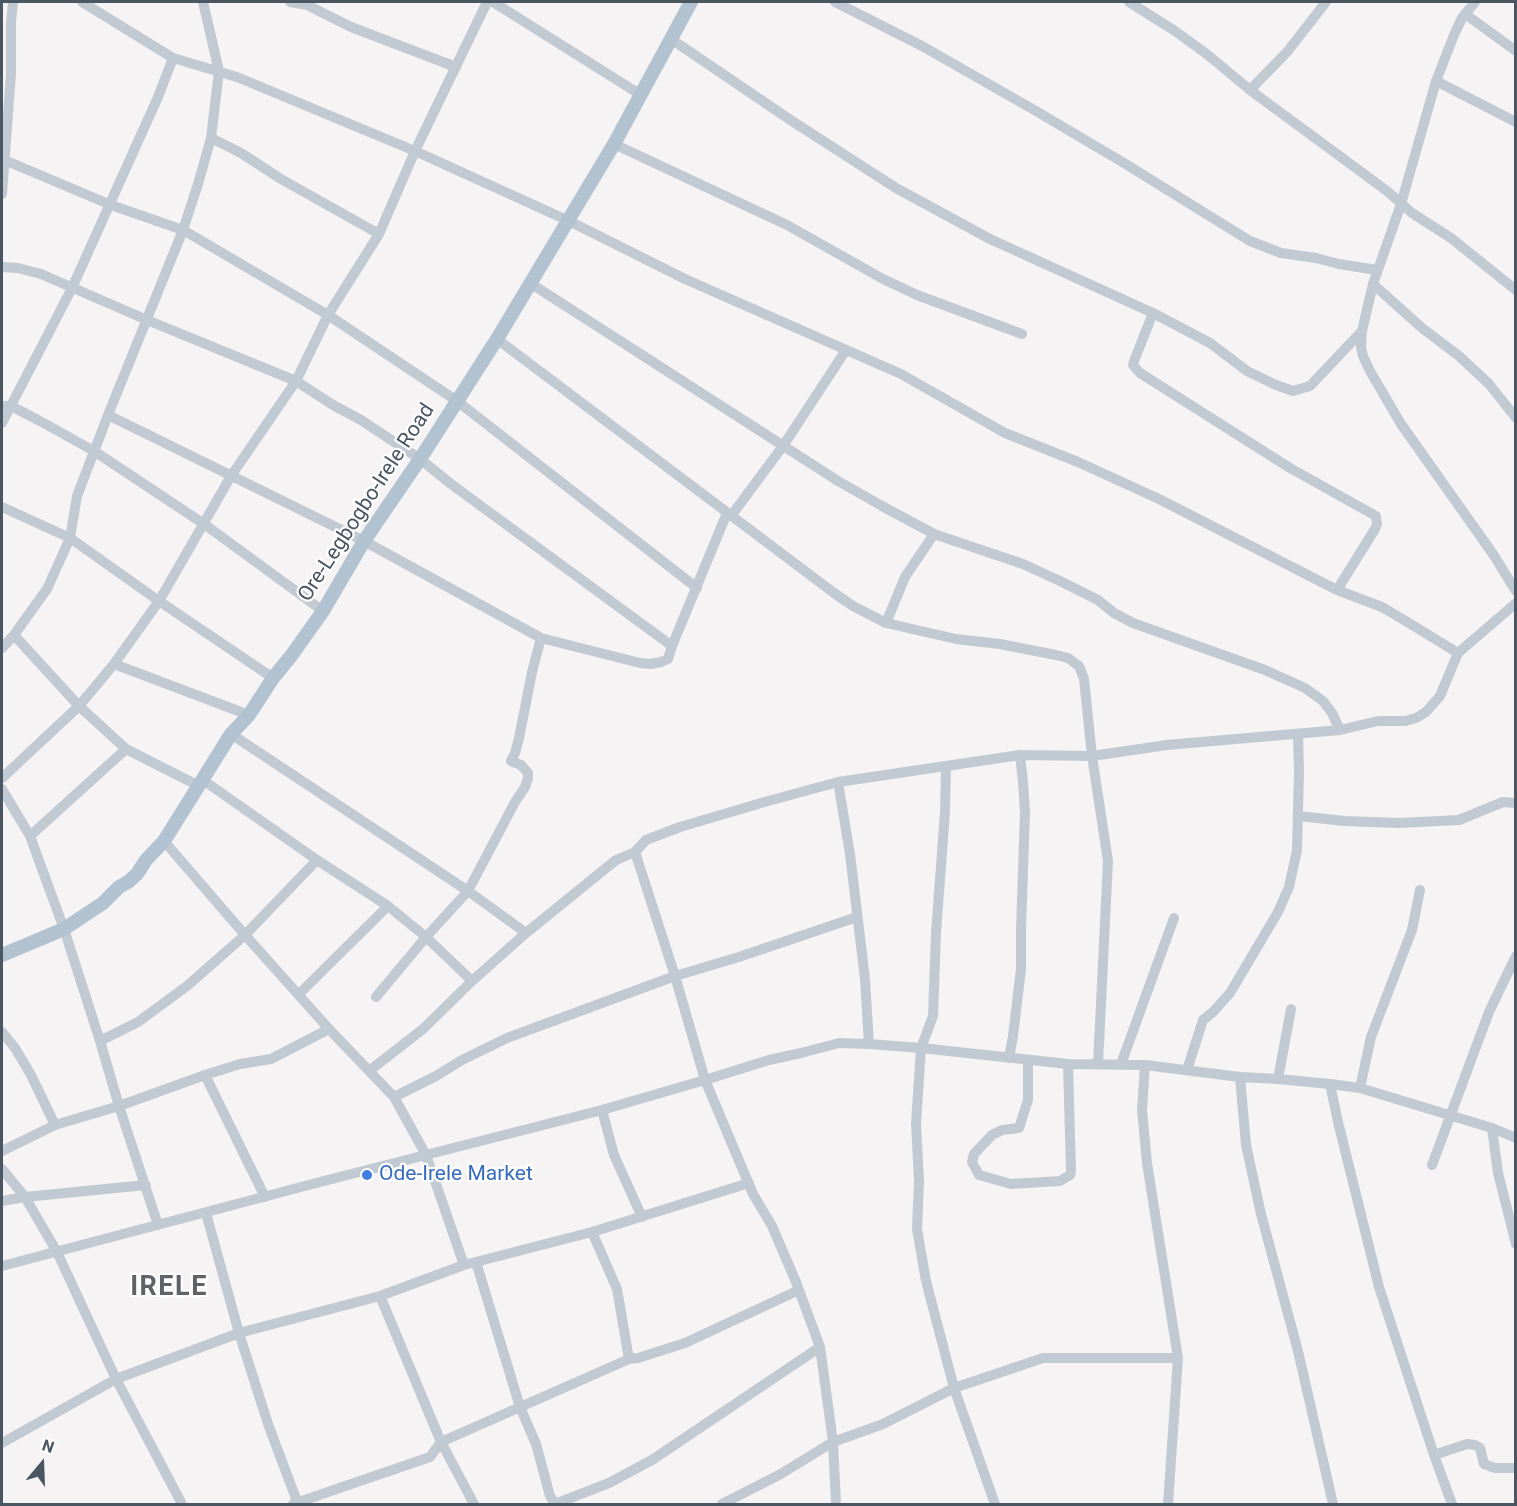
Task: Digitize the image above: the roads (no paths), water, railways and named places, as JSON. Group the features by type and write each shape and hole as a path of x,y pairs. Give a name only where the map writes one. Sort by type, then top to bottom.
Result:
{"main road":[{"name":"Ore-Legbogbo-Irele Road","path":"2,955 64,929 103,903 137,874 146,860 164,841 231,734 249,715 323,610 364,541 497,339 614,144 691,2"}],"street":[{"path":"2,194 6,74 13,2"},
{"path":"82,2 173,58 237,77 414,151 569,221 685,279 901,374 1005,433 1078,462 1159,499 1337,590 1382,607 1458,653"},
{"path":"2,648 47,589 70,538 77,496 183,230 212,138 219,71 203,2"},
{"path":"290,2 307,5 351,27 456,67"},
{"path":"2,778 79,706 114,664 159,601 231,476 296,381 328,315 379,234 414,151 487,2"},
{"path":"493,2 641,95"},
{"path":"835,2 922,46 1026,105 1250,241 1281,253 1377,270"},
{"path":"1130,2 1208,55 1250,90 1388,191 1401,204 1451,238 1515,290"},
{"path":"1250,90 1287,52 1326,2"},
{"path":"1475,2 1465,14 1454,35 1436,81 1401,204 1373,284 1362,331 1362,347 1363,356 1379,388 1401,424 1494,554 1515,591"},
{"path":"1465,14 1515,51"},
{"path":"671,39 792,122 896,188 990,239 1153,313 1210,343 1247,371 1276,385 1293,391 1310,386 1362,331"},
{"path":"2,423 6,406 72,288 111,205 173,58"},
{"path":"1436,81 1515,122"},
{"path":"212,138 379,234"},
{"path":"614,144 787,225 882,279 917,295 1022,334"},
{"path":"2,159 111,205 183,230 328,315 457,401 697,588"},
{"path":"2,267 41,273 147,320 296,381 420,459 672,646"},
{"path":"530,283 838,481 934,534 1023,564 1098,600 1114,613 1133,623 1286,678 1323,701 1340,730"},
{"path":"1373,284 1422,328 1467,363 1489,384 1515,418"},
{"path":"1153,313 1134,361 1135,369 1290,468 1376,516 1375,529 1337,590"},
{"path":"497,339 853,606 886,623 956,639 1000,644 1056,655 1074,662 1082,672 1084,679 1098,804 1108,861 1098,1064"},
{"path":"108,415 364,541 541,638 650,664 668,659 729,514 783,446 846,350"},
{"path":"6,406 40,421 94,451 204,524 323,610"},
{"path":"2,507 70,538 273,678"},
{"path":"886,623 905,577 934,534"},
{"path":"369,1071 423,1029 526,933 616,860 635,852 646,840 680,827 838,782 1020,755 1092,756 1167,745 1340,730 1378,721 1405,721 1416,718 1426,712 1440,696 1458,653 1515,603"},
{"path":"14,635 79,706 126,749 201,783 388,906 426,937 472,981"},
{"path":"376,997 468,891 525,787 528,773 521,765 511,761 519,738 541,638"},
{"path":"114,664 249,715"},
{"path":"231,734 468,891 526,933"},
{"path":"1187,1070 1203,1020 1230,993 1278,912 1289,887 1298,850 1298,734"},
{"path":"30,836 126,749"},
{"path":"1009,1058 1021,969 1025,812 1020,755"},
{"path":"946,767 933,1016 921,1048 916,1124 919,1181 917,1229 926,1281 954,1388 995,1504"},
{"path":"838,782 850,854 865,979 869,1044"},
{"path":"2,789 30,836 64,929 158,1225"},
{"path":"1299,816 1344,821 1399,823 1459,820 1503,802 1515,803"},
{"path":"164,841 329,1029 394,1097 426,1155 464,1265"},
{"path":"635,852 675,976 705,1080 749,1183 772,1226 820,1347 834,1442 836,1504"},
{"path":"100,1041 138,1022 179,992 245,935 317,860"},
{"path":"1360,1088 1371,1036 1412,930 1420,890"},
{"path":"299,994 388,906"},
{"path":"394,1097 507,1038 675,976 857,917"},
{"path":"1121,1064 1174,918"},
{"path":"1432,1166 1489,1012 1515,956"},
{"path":"1278,1079 1291,1009"},
{"path":"2,1151 55,1125 119,1106 240,1064 271,1059 329,1029"},
{"path":"2,1032 15,1048 55,1125"},
{"path":"2,1266 602,1110 769,1060 839,1043 921,1048 1068,1064 1145,1065 1240,1077 1360,1088 1492,1128 1515,1138"},
{"path":"1028,1060 1028,1100 1019,1128 1002,1130 992,1135 974,1154 972,1162 979,1175 1011,1184 1060,1181 1070,1175 1068,1064"},
{"path":"1145,1065 1142,1110 1147,1163 1178,1358 1168,1504"},
{"path":"205,1075 265,1197"},
{"path":"1240,1077 1246,1145 1260,1214 1298,1351 1333,1504"},
{"path":"1330,1084 1379,1287 1452,1504"},
{"path":"602,1110 614,1155 642,1217"},
{"path":"1492,1128 1498,1173 1515,1244"},
{"path":"2,1169 25,1197 57,1252 116,1379 182,1504"},
{"path":"2,1443 116,1379 239,1333 380,1296 464,1265 592,1232 749,1183"},
{"path":"2,1201 146,1185"},
{"path":"206,1213 239,1333 296,1504 430,1457 441,1442 629,1359 685,1343 799,1290"},
{"path":"592,1232 617,1289 629,1359"},
{"path":"476,1262 520,1407 536,1444 550,1496 555,1504 609,1483 652,1460 820,1347"},
{"path":"380,1296 441,1442 474,1504"},
{"path":"722,1504 779,1475 834,1442 883,1424 954,1388 1043,1358 1178,1358"},
{"path":"1434,1455 1467,1444 1475,1445 1480,1448 1484,1464 1495,1468 1515,1468"}],"place":[{"name":"Ode-Irele Market","path":"367,1175"}],"district":[{"name":"IRELE","path":"169,1288"}]}
